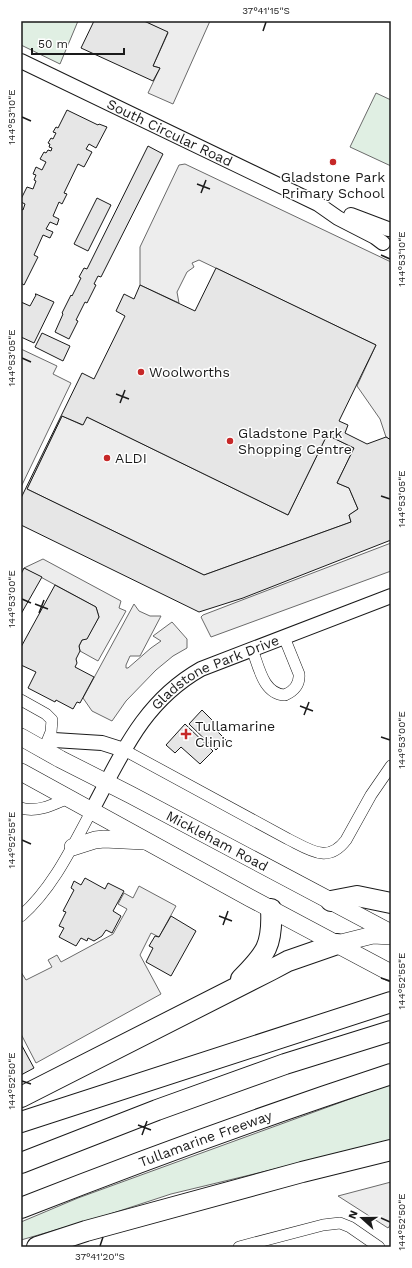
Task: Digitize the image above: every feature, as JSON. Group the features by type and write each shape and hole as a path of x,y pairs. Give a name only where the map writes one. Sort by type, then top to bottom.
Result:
{"highway":[{"path":"331,901 357,896 391,903"},
{"path":"236,988 241,980 259,961 267,948 271,930 271,909"},
{"path":"21,1097 288,961 337,944"},
{"path":"21,1122 384,1004"},
{"path":"21,1162 157,1110 285,1064 391,1031"},
{"name":"Tullamarine Freeway","path":"21,1208 94,1179 195,1142 391,1074"},
{"path":"37,1247 86,1231 302,1172 391,1150"}],"main road":[{"name":"Mickleham Road","path":"21,737 391,933"},
{"path":"21,772 391,973"},
{"path":"73,847 95,840 104,839 148,841"},
{"path":"337,944 373,935 391,936"}],"street":[{"name":"South Circular Road","path":"21,61 318,204 338,218 375,237 387,246"},
{"name":"South Circular Road","path":"318,204 341,210 390,229 384,234 387,246"},
{"name":"Gladstone Park Drive","path":"92,810 136,729 162,697 182,681 201,669 391,596"},
{"path":"252,649 267,686 274,693 285,695 295,689 300,679 284,637"},
{"path":"21,700 46,714 52,720 51,732 43,750"},
{"path":"43,750 54,740 102,743 124,750 312,852 329,853 342,846 370,796 391,766"},
{"path":"21,808 31,810 42,808 68,798"},
{"path":"21,916 41,896 73,847 92,810"},
{"path":"239,1247 323,1225 340,1223 350,1227 379,1247"}],"green space":[{"path":"21,21 78,21 60,64 21,45"},
{"path":"376,93 391,100 391,166 350,147"},
{"path":"391,1084 391,1141 171,1194 104,1216 21,1240 21,1222 78,1198"}],"shaded area":[{"path":"144,21 210,21 173,104 148,93 160,68 153,66 168,33"},
{"path":"185,164 391,262 391,440 386,437 380,419 357,386 376,345 199,260 192,263 194,267 187,272 177,292 179,303 140,285 140,247 179,165"},
{"path":"21,349 57,366 53,374 71,383 21,487"},
{"path":"62,416 82,425 87,417 288,515 327,435 354,448 337,483 349,488 358,509 349,515 351,522 204,575 27,489"},
{"path":"391,543 391,571 211,637 201,617 203,615"},
{"path":"43,559 121,601 119,608 126,611 98,661 80,651 79,646 82,640 87,638 99,617 96,607 24,568"},
{"path":"134,604 139,611 150,616 161,616 140,656 130,656 126,668 128,668 161,641 153,636 172,622 187,639 187,648 173,656 156,670 126,701 112,721 92,711 83,698"},
{"path":"139,886 176,906 159,937 151,933 140,955 161,994 36,1063 21,1034 21,972 26,980 52,967 48,960 57,955 61,962 113,934 127,909 118,904 124,893 133,898"},
{"path":"391,1182 391,1224 388,1228 338,1196"}],"building":[{"path":"94,21 144,21 168,32 153,66 160,68 153,81 81,48"},
{"path":"67,110 98,125 107,127 96,148 89,144 86,149 92,152 84,167 78,164 64,193 67,194 62,204 59,202 53,216 59,219 57,225 50,222 46,229 53,232 50,238 43,235 34,255 38,257 24,285 21,283 21,209 23,210 25,204 21,202 21,199 27,187 33,189 36,181 34,180 36,175 33,174 36,167 42,170 46,162 40,159 44,152 46,153 48,150 51,151 52,148 49,147 50,144 48,143 51,138 53,139 56,133 53,132 56,127 58,128"},
{"path":"148,146 163,154 101,277 98,276 94,284 96,285 76,320 78,321 69,339 55,332 63,314 62,313 81,278 79,277 84,268 87,269"},
{"path":"97,198 111,205 88,251 74,244"},
{"name":"Gladstone Park Shopping Centre","path":"216,268 376,345 339,421 348,425 345,433 367,444 386,437 391,440 391,540 243,598 199,612 21,525 21,498 82,373 94,379 125,316 116,311 124,294 134,299 140,285 195,311","holes":["62,416 83,425 87,417 288,515 327,435 354,448 337,483 349,488 358,509 349,515 351,522 204,575 27,489"]},
{"path":"35,294 54,302 34,343 21,337 21,302 30,306 36,295"},
{"path":"42,333 70,346 63,361 35,347"},
{"path":"24,568 42,577 21,614 21,574"},
{"path":"55,585 96,607 99,617 87,639 82,640 79,646 80,651 76,659 77,663 75,667 94,677 80,703 77,702 73,709 56,700 55,702 28,688 36,672 21,665 21,647"},
{"path":"202,710 213,721 209,725 226,740 216,750 189,724"},
{"name":"Tullamarine Clinic","path":"185,724 213,751 200,764 181,747 175,753 166,745"},
{"path":"85,878 105,889 108,883 124,891 113,911 121,916 112,933 106,930 102,936 94,941 88,938 87,941 81,938 76,946 59,937 64,928 59,926 66,912 63,911 74,890 71,888 74,881 81,885"},
{"path":"171,916 196,931 171,976 146,962 153,948 149,946 155,936 159,937"},
{"path":"21,1044 34,1068 21,1075"}],"place":[{"name":"Gladstone Park Primary School","path":"333,162"},
{"name":"Woolworths","path":"141,372"},
{"name":"Gladstone Park Shopping Centre","path":"230,441"},
{"name":"ALDI","path":"107,458"},
{"name":"Tullamarine Clinic","path":"186,734"}]}
